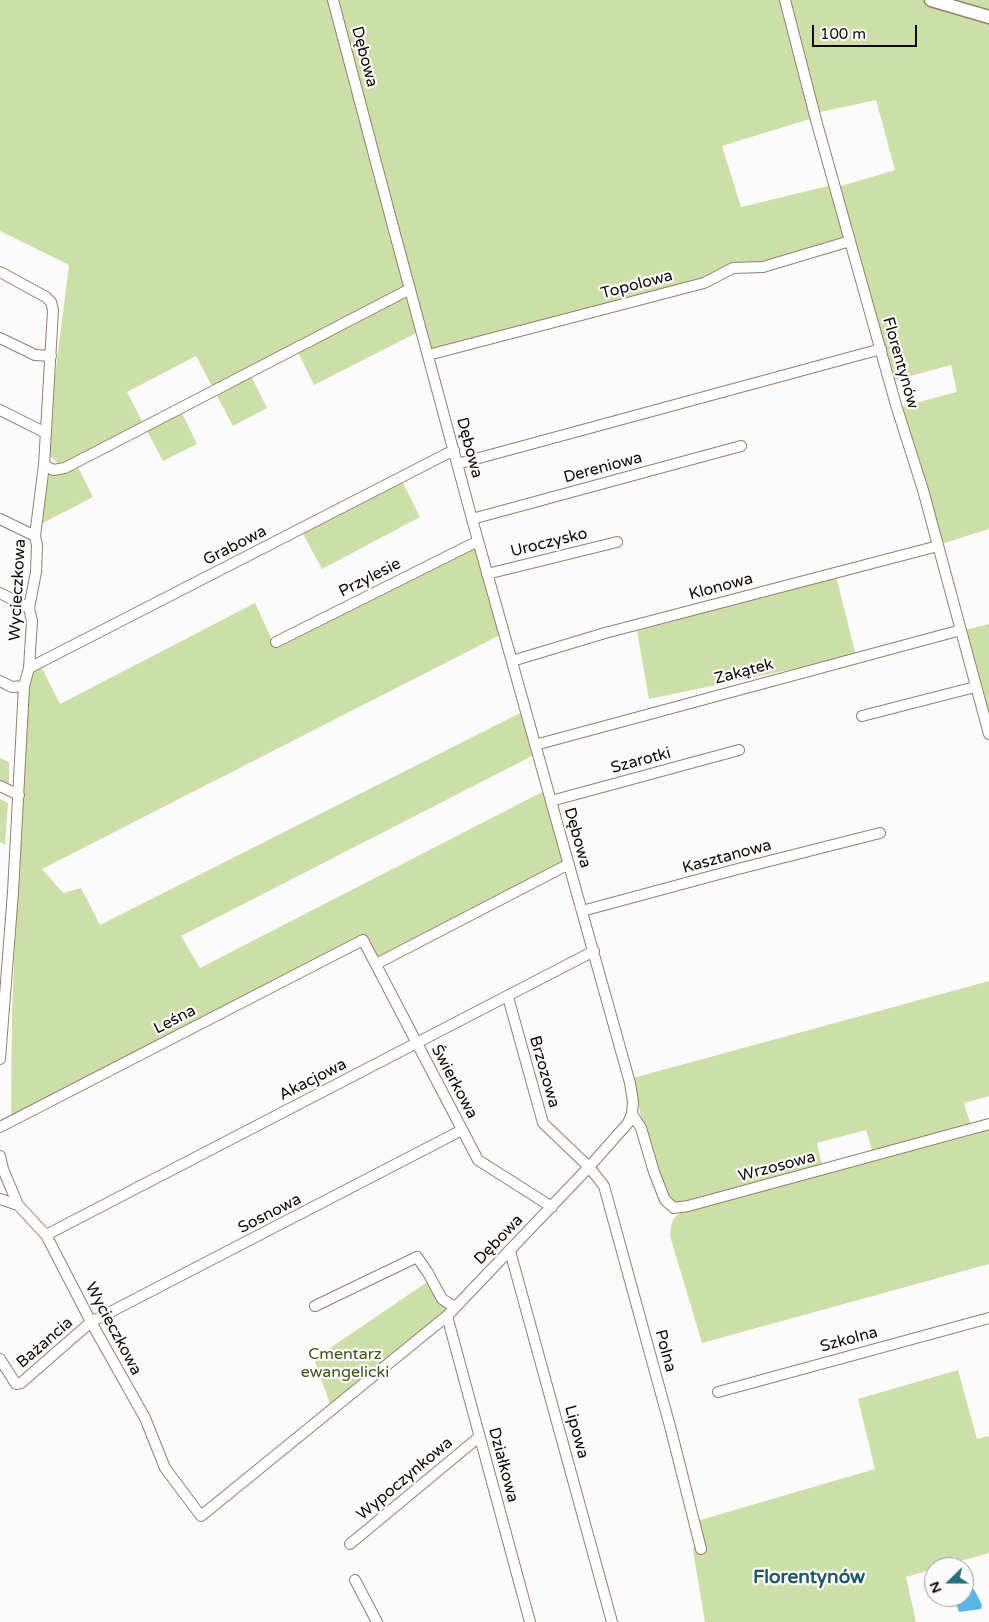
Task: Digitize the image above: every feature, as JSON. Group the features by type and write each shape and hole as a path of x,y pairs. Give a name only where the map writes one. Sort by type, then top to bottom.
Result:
{"main road":[{"path":"931,0 989,17"}],"street":[{"name":"Dębowa","path":"201,1516 447,1316 589,1167 628,1123 632,1114 633,1102 630,1083 478,541 333,0"},
{"name":"Florentynów","path":"785,0 850,241 938,546 989,734"},
{"name":"Topolowa","path":"428,356 704,283 733,268 763,267 850,241"},
{"name":"Wycieczkowa","path":"0,272 40,292 51,302 53,310 44,465 35,536 37,545 36,572 29,608 32,621 29,668 24,686 19,795 4,967 0,1059"},
{"path":"44,465 53,470 65,468 410,289"},
{"path":"0,338 36,355 51,356"},
{"path":"458,464 881,349"},
{"path":"0,410 46,433"},
{"name":"Dereniowa","path":"472,519 741,446"},
{"name":"Grabowa","path":"29,668 454,450"},
{"path":"0,519 35,536"},
{"name":"Przylesie","path":"276,642 478,541"},
{"name":"Uroczysko","path":"488,574 618,542"},
{"name":"Klonowa","path":"512,661 605,633 938,546"},
{"path":"0,593 29,608"},
{"name":"Zakątek","path":"535,745 961,630"},
{"path":"0,681 12,687 24,686"},
{"path":"862,716 975,688"},
{"name":"Szarotki","path":"551,801 739,750"},
{"path":"0,786 19,795"},
{"name":"Kasztanowa","path":"582,911 880,833"},
{"path":"376,964 569,864"},
{"name":"Świerkowa","path":"363,940 478,1160 552,1207"},
{"name":"Leśna","path":"0,1127 363,940"},
{"name":"Akacjowa","path":"46,1235 594,951"},
{"name":"Brzozowa","path":"508,997 543,1123 589,1167"},
{"name":"Wrzosowa","path":"632,1114 641,1128 654,1172 665,1200 674,1208 688,1206 989,1124"},
{"name":"Sosnowa","path":"91,1322 462,1130"},
{"name":"Wycieczkowa","path":"0,1156 2,1169 18,1205 46,1235 144,1418 165,1468 201,1516"},
{"name":"Polna","path":"589,1167 604,1186 671,1430 701,1549"},
{"path":"0,1199 18,1205"},
{"name":"Lipowa","path":"510,1251 612,1622"},
{"path":"315,1306 417,1257 428,1272 442,1298 455,1307"},
{"name":"Działkowa","path":"447,1316 530,1622"},
{"name":"Szkolna","path":"718,1392 989,1318"},
{"name":"Bażancia","path":"0,1359 16,1384 21,1383 91,1322"},
{"name":"Wypoczynkowa","path":"350,1544 480,1437"},
{"path":"355,1580 377,1622"}],"green space":[{"path":"0,0 989,0 989,529 941,544 900,407 957,392 951,365 892,381 838,187 895,170 876,100 820,112 813,118 722,146 741,207 832,185 846,239 703,281 431,354 418,332 314,385 298,352 251,376 267,408 233,426 196,356 127,392 144,425 68,463 61,464 56,462 48,451 48,431 69,265 0,231"},
{"path":"181,411 197,444 163,461 146,429"},
{"path":"77,465 93,497 41,524 42,501 49,476"},
{"path":"402,481 420,517 322,569 302,532"},
{"path":"476,547 500,635 42,869 63,893 81,888 100,925 522,712 534,755 181,936 200,968 544,791 563,859 562,864 376,961 364,939 11,1117 12,1014 18,849 29,681 31,675 41,666 60,704 255,603 273,642"},
{"path":"836,576 856,656 649,699 637,631"},
{"path":"989,624 989,723 965,630"},
{"path":"0,758 9,762 9,784 0,780"},
{"path":"0,799 8,803 5,845 0,842"},
{"path":"989,981 989,1096 964,1103 971,1126 873,1153 866,1130 817,1143 823,1170 678,1205 667,1199 643,1126 633,1078"},
{"path":"989,1127 989,1264 702,1343 670,1236 674,1218 683,1211"},
{"name":"Cmentarz ewangelicki","path":"430,1280 450,1307 330,1404 314,1359"},
{"path":"958,1370 977,1439 989,1436 989,1553 974,1557 924,1557 924,1572 906,1577 916,1622 705,1622 693,1551 697,1521 875,1469 858,1399"}],"water":[{"path":"974,1590 982,1605 981,1609 959,1612 957,1607 974,1607"}],"district":[{"name":"Florentynów","path":"809,1578"}]}
